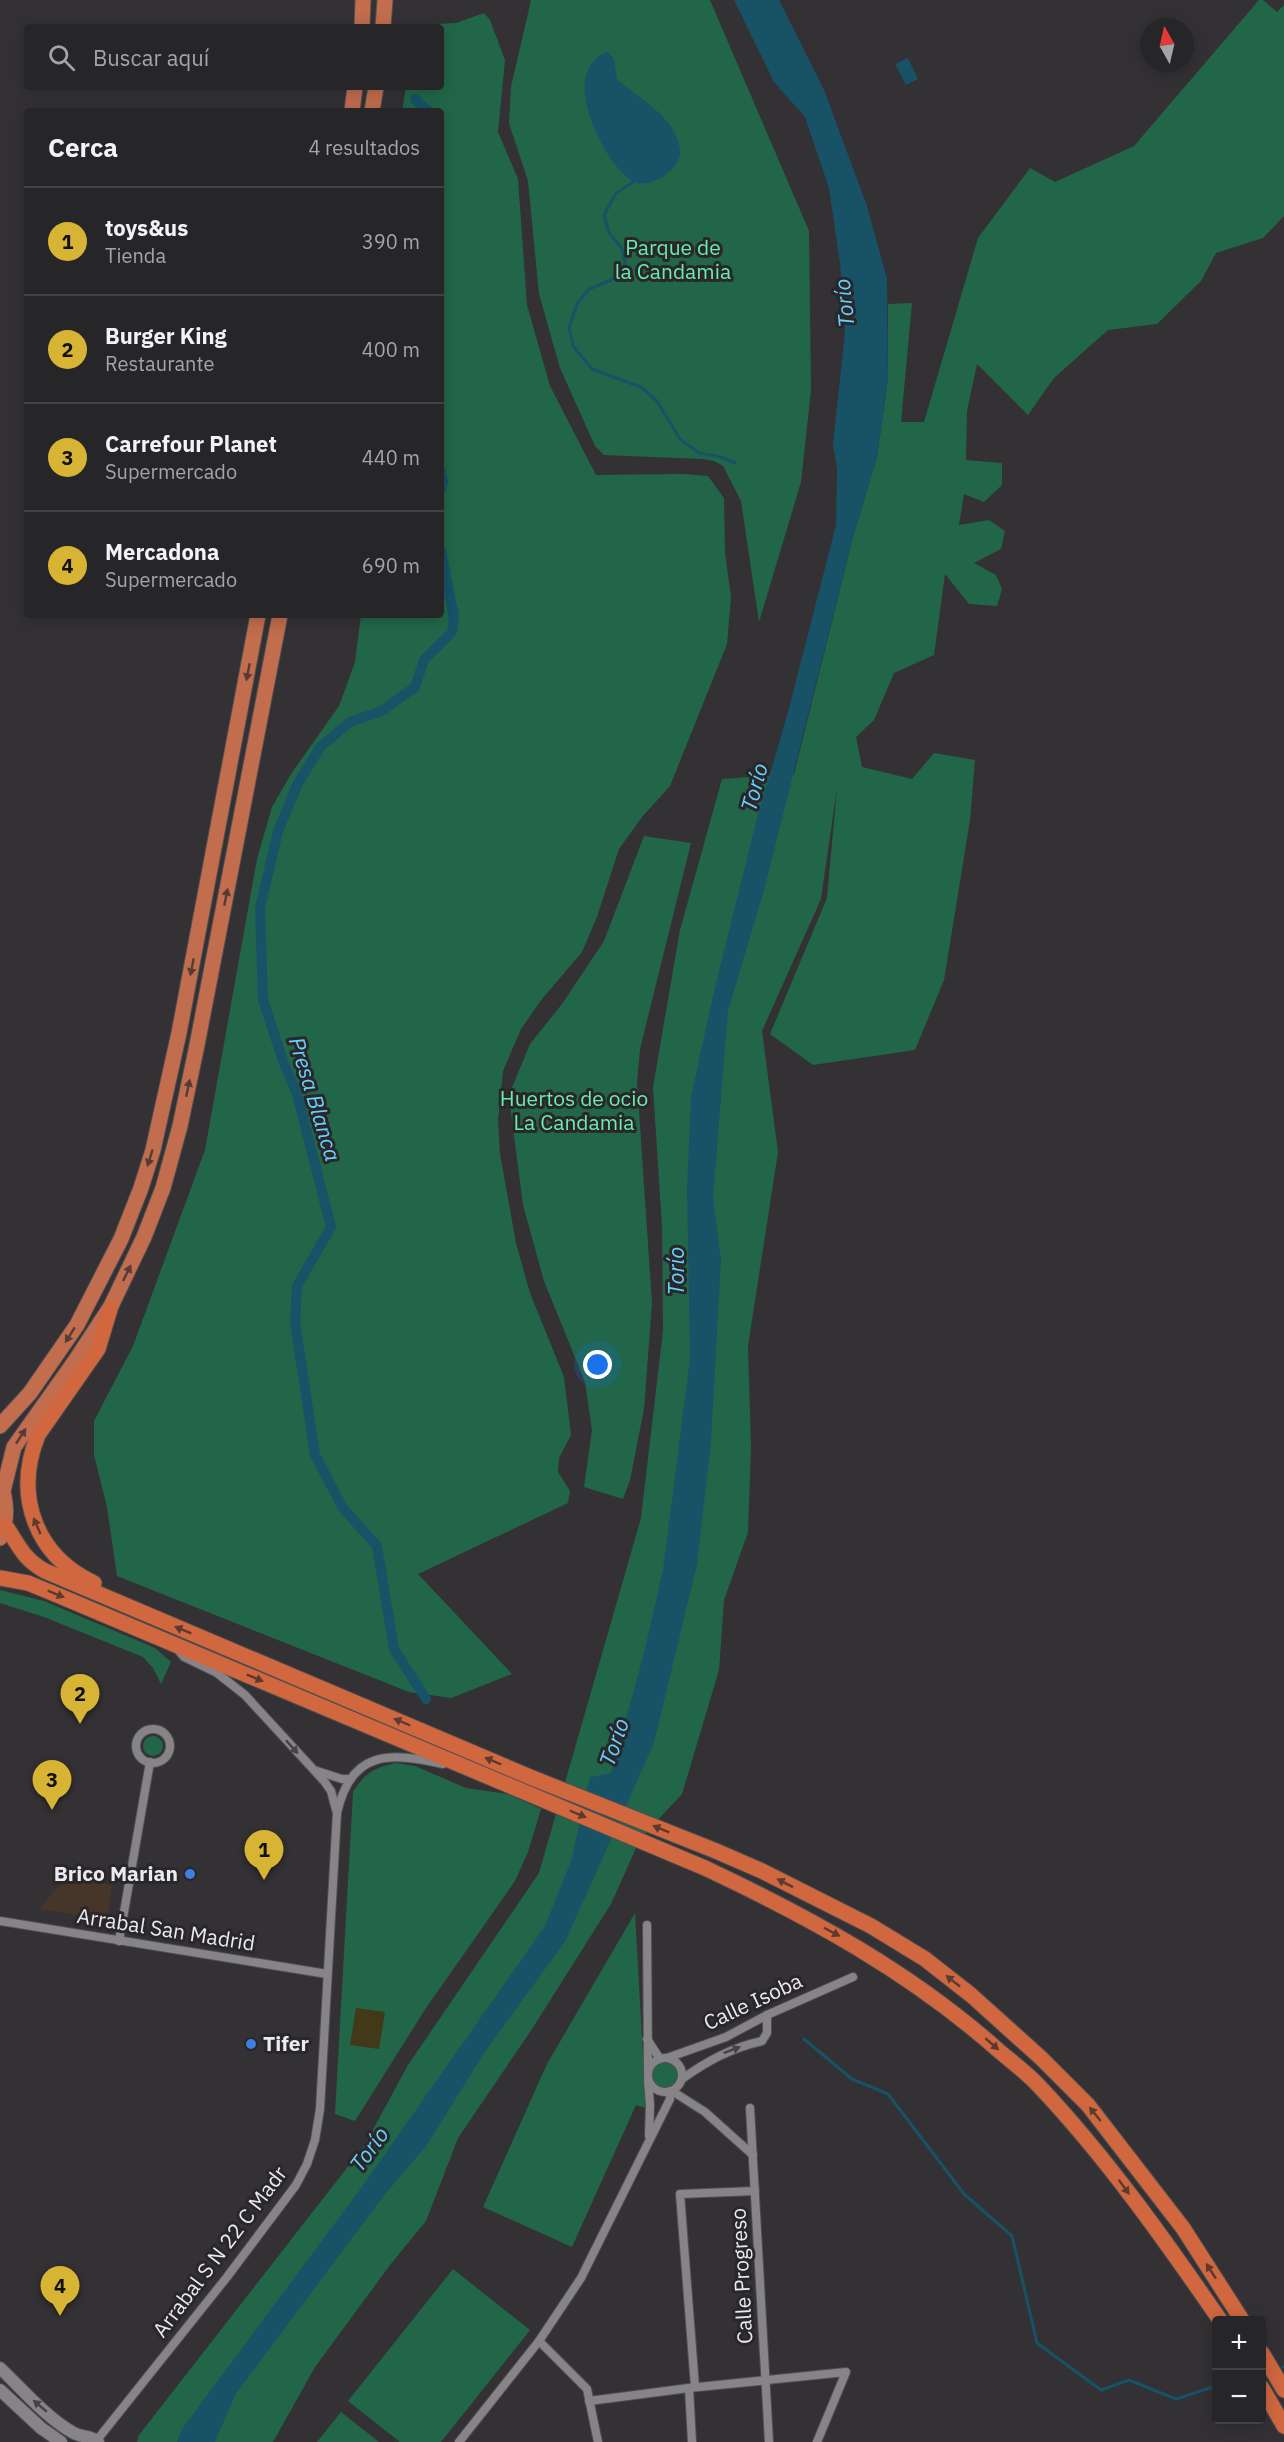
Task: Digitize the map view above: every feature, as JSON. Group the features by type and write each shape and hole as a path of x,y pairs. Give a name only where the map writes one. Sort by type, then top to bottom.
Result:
{"highway":[{"path":"362,24 363,0"},
{"path":"383,24 385,0"},
{"path":"352,108 355,90"},
{"path":"372,108 376,90"},
{"path":"0,1426 30,1393 77,1324 121,1239 141,1188 153,1150 179,1033 257,618"},
{"path":"125,1606 105,1588 71,1570 51,1550 34,1522 27,1481 32,1451 38,1435 98,1349 111,1306 155,1208 180,1126 279,618"},
{"path":"111,1306 75,1361 20,1435 9,1459 2,1487 6,1502 2,1532 30,1563 125,1606 530,1777 716,1851 871,1926 925,1959 980,2003 1041,2058 1088,2105 1183,2228 1239,2316"},
{"path":"0,1578 28,1583 705,1868 759,1893 855,1945 960,2017 1038,2085 1117,2177 1217,2316"},
{"path":"1266,2360 1284,2390"},
{"path":"1266,2395 1284,2426"}],"main road":[{"path":"0,2368 37,2404 72,2432 90,2440"},
{"path":"0,2390 41,2428 61,2442"}],"street":[{"name":"Arrabal S N 22 C Madr","path":"169,1641 184,1657 233,1684 314,1769 331,1791 337,1813"},
{"path":"156,1729 166,1735 170,1746 169,1751 161,1760 150,1762 141,1757 136,1743 141,1733 156,1729"},
{"path":"349,1779 366,1765 393,1755 409,1756 473,1771"},
{"path":"119,1941 150,1762"},
{"name":"Arrabal S N 22 C Madr","path":"90,2440 227,2277 296,2185 307,2164 315,2140 320,2109 337,1813 341,1794 349,1779 329,1776 314,1769"},
{"name":"Arrabal San Madrid","path":"0,1921 327,1974"},
{"path":"647,1925 646,2039 650,2104 648,2140"},
{"name":"Calle Isoba","path":"663,2058 726,2037 767,2015 853,1977"},
{"path":"459,2442 538,2342 581,2278 670,2099 671,2091 682,2079 712,2059 764,2039 768,2028 767,2015"},
{"path":"646,2039 663,2058 675,2060 680,2067 682,2079"},
{"path":"663,2058 651,2065 648,2076 654,2088 659,2091 671,2091 705,2112 753,2155"},
{"name":"Calle Progreso","path":"750,2108 769,2442"},
{"path":"692,2442 692,2387 680,2194 755,2191"},
{"path":"538,2342 586,2389 598,2442"},
{"path":"590,2401 692,2387 766,2382 846,2372 817,2442"}],"shaded area":[{"path":"95,1881 112,1886 107,1920 39,1909 59,1885"}],"green space":[{"name":"Parque de la Candamia","path":"531,0 710,0 809,231 811,390 801,482 759,622 741,501 723,466 703,459 604,455 595,446 560,368 539,294 528,181 509,123 511,87"},
{"path":"1259,0 1263,0 1277,12 1284,5 1284,216 1263,238 1216,253 1201,281 1157,324 1108,330 1054,378 1028,415 977,364 967,411 966,460 1002,463 1002,485 984,502 964,494 959,525 989,520 1005,531 1001,549 974,563 996,575 1002,589 997,606 969,604 945,574 934,655 894,673 874,720 856,737 862,767 912,779 934,753 975,760 970,820 944,980 915,1050 813,1065 770,1034 827,898 837,788 821,899 762,1031 778,1152 748,1346 751,1448 748,1532 724,1600 719,1670 682,1794 640,1839 611,1904 532,2029 458,2138 426,2221 390,2265 315,2367 273,2442 137,2442 139,2435 364,2146 408,2065 539,1873 641,1518 663,1331 662,1227 653,1087 680,930 722,779 794,774 853,537 877,457 888,378 888,304 912,303 901,422 924,422 978,238 1030,168 1055,182 1134,146"},
{"path":"484,13 490,20 505,60 498,132 518,179 527,305 550,386 596,475 708,476 724,498 725,553 731,597 727,644 670,786 642,817 619,849 597,917 582,952 542,999 521,1029 503,1071 498,1121 500,1154 516,1243 530,1293 564,1377 571,1435 559,1458 558,1472 570,1491 568,1503 418,1574 512,1674 451,1698 409,1692 117,1576 107,1507 94,1455 94,1421 133,1346 205,1150 257,859 272,807 291,774 339,706 355,662 361,618 444,618 444,108 402,108 406,90 444,90 444,24 436,24 456,23"},
{"name":"Huertos de ocio La Candamia","path":"644,836 691,843 640,1049 637,1082 652,1303 644,1409 630,1480 623,1499 584,1487 592,1430 585,1382 544,1281 523,1205 510,1105 511,1090 530,1044 562,1004 604,941"},
{"path":"0,1590 44,1601 155,1648 171,1662 161,1684 153,1668 143,1657 44,1617 0,1603"},
{"path":"153,1736 160,1739 163,1746 160,1753 153,1756 146,1753 143,1746 146,1739"},
{"path":"396,1763 415,1766 466,1788 508,1794 541,1809 528,1852 515,1881 426,2008 355,2121 335,2114 353,1792 371,1772"},
{"path":"635,1913 646,2108 636,2105 572,2247 483,2207 547,2064"},
{"path":"665,2062 674,2066 678,2075 674,2084 665,2088 656,2084 652,2075 656,2066"},
{"path":"453,2269 530,2330 441,2442 400,2442 348,2401"},
{"path":"341,2412 379,2442 317,2442"}],"sand":[{"path":"356,2008 385,2012 379,2049 350,2045"}],"water":[{"name":"Torío","path":"734,0 779,0 824,90 867,206 887,279 888,378 877,457 853,537 764,890 728,1011 713,1198 721,1259 711,1442 697,1564 654,1743 566,1940 484,2053 427,2145 382,2198 235,2395 215,2442 177,2442 182,2429 364,2184 545,1926 571,1861 590,1777 611,1773 643,1657 663,1570 690,1359 687,1189 691,1097 713,996 757,818 788,712 836,525 837,469 833,444 845,332 840,263 829,188 805,117 774,82"},
{"path":"608,52 614,59 617,80 658,112 671,127 678,140 680,152 678,160 669,172 655,181 640,184 627,177 604,148 590,118 586,102 587,73 598,57"},
{"path":"908,58 918,79 906,85 895,64"}],"waterway":[{"name":"Presa Blanca","path":"415,99 425,108"},
{"path":"633,182 616,193 604,215 609,233 622,248 625,262 622,273 589,289 578,302 569,327 573,346 592,369 641,387 657,401 680,439 699,453 721,457 735,463"},
{"name":"Presa Blanca","path":"426,1699 394,1649 377,1546 343,1508 315,1455 295,1322 297,1286 331,1227 297,1094 283,1061 263,1000 260,908 278,831 298,783 321,746 350,722 382,711 415,687 424,660 452,632 454,617 444,566"},
{"path":"804,2039 852,2079 888,2094 964,2194 1012,2236 1037,2343 1101,2390 1129,2380 1176,2399 1212,2387"}],"place":[{"name":"Burger King","path":"80,1724"},
{"name":"Carrefour Planet","path":"52,1810"},
{"name":"Brico Marian","path":"190,1874"},
{"name":"toys&us","path":"264,1880"},
{"name":"Tifer","path":"251,2044"},
{"name":"Mercadona","path":"60,2316"}]}
